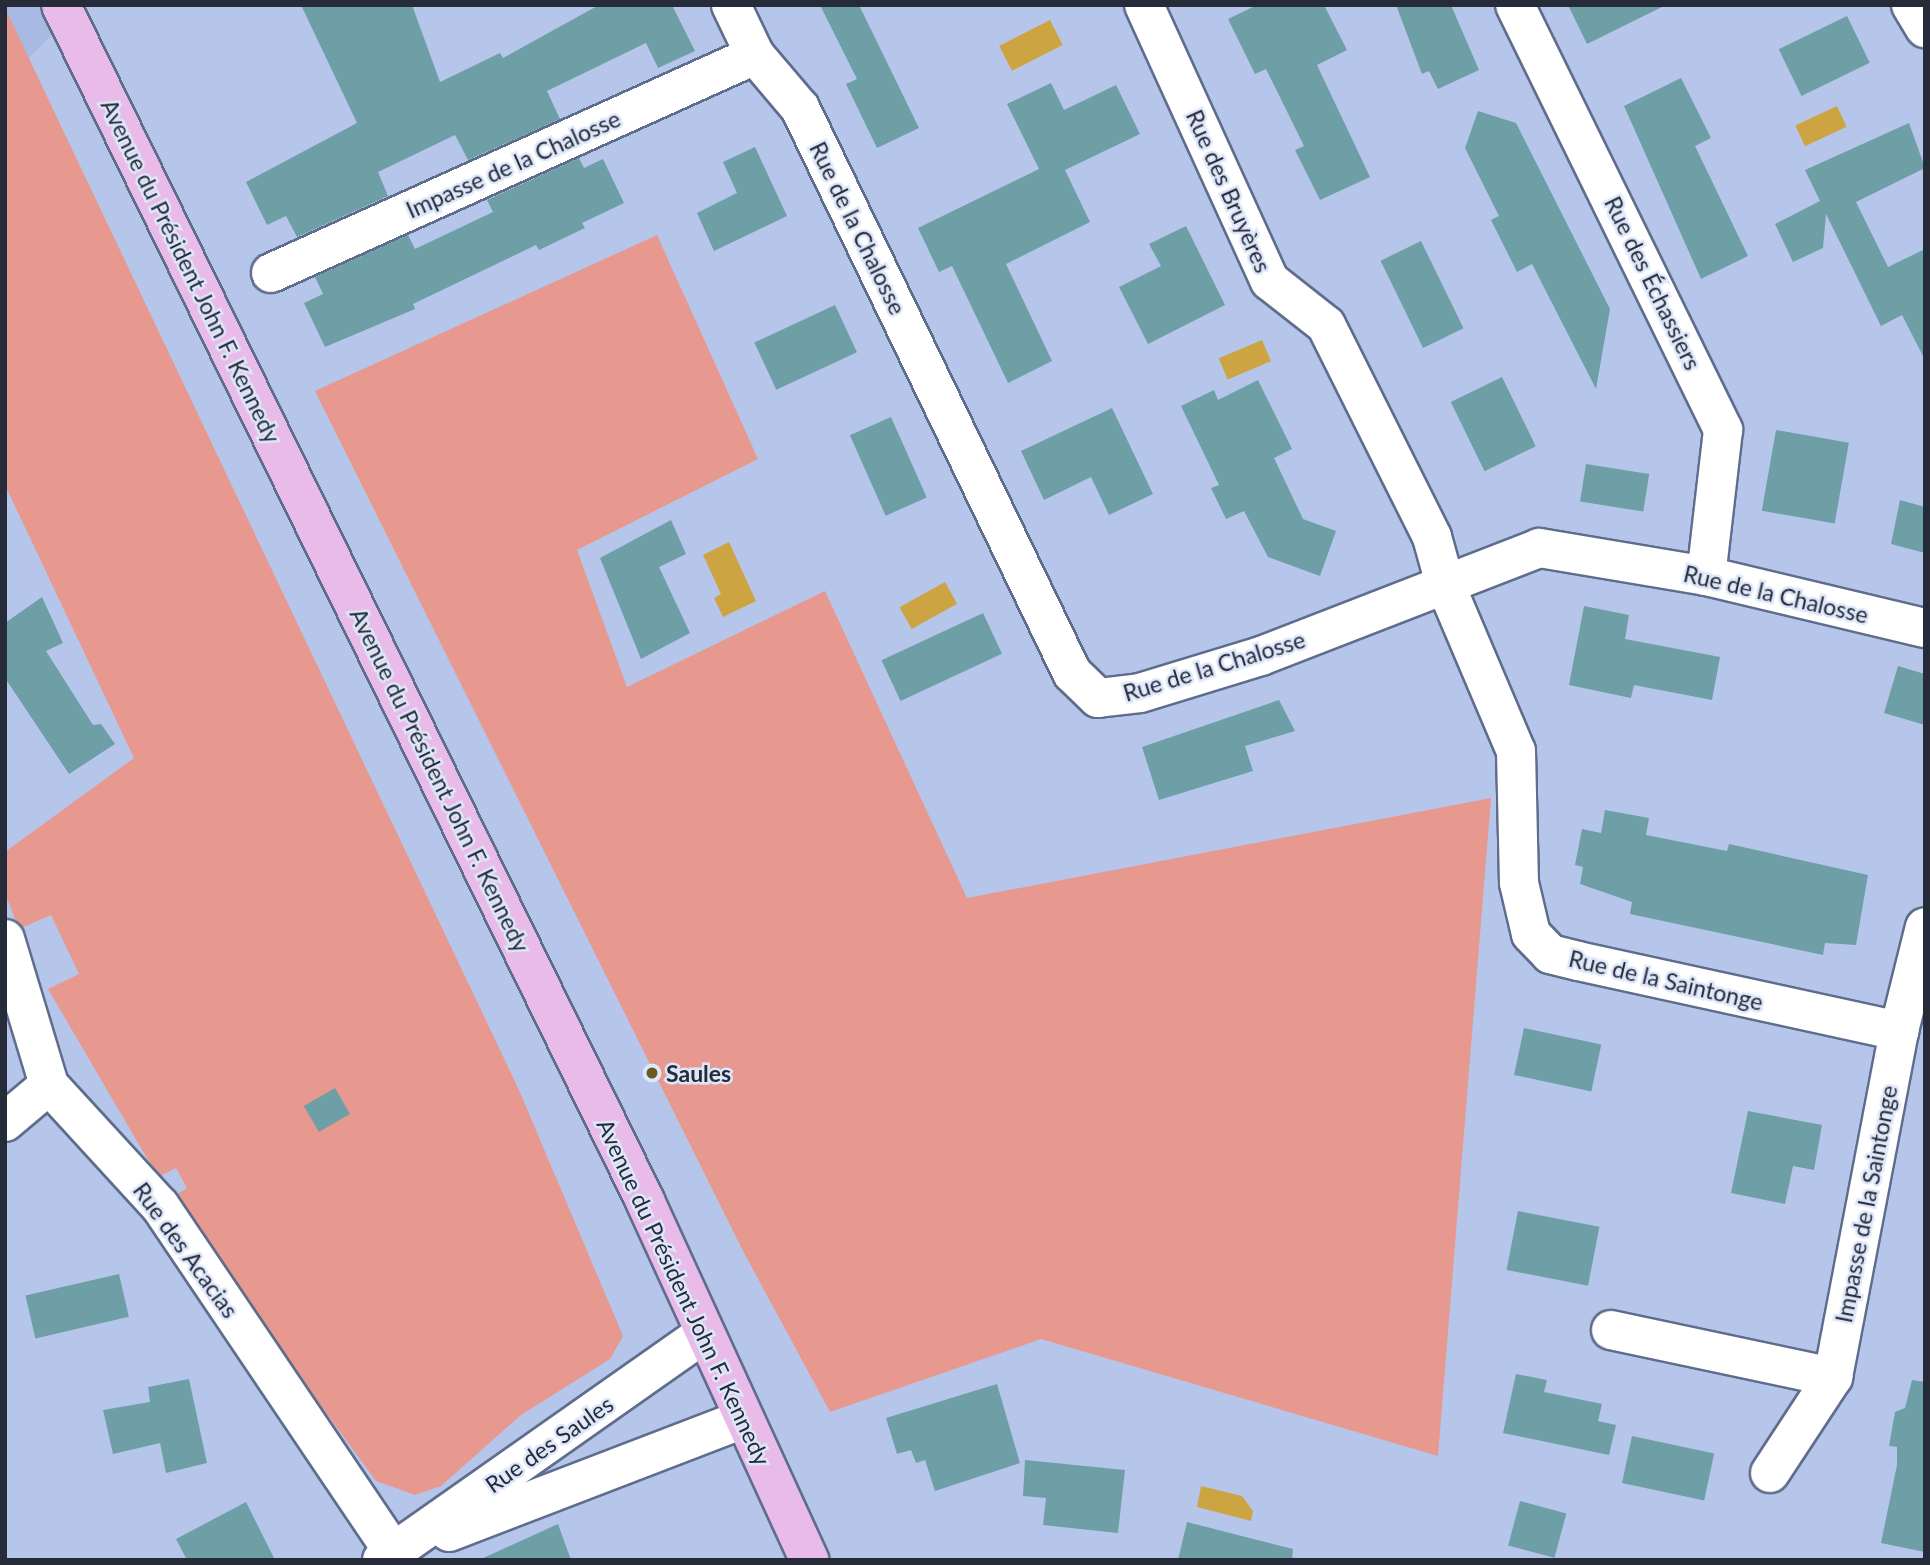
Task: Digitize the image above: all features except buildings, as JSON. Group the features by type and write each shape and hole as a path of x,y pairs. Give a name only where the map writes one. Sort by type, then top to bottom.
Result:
{"main road":[{"name":"Avenue du Président John F. Kennedy","path":"61,5 704,1334 809,1560"}],"street":[{"name":"Rue de la Chalosse","path":"731,5 755,55 800,108 1072,673 1098,698 1140,693 1261,656 1539,548 1706,576 1925,628"},
{"name":"Rue des Bruyères","path":"1144,5 1270,281 1326,325 1432,537 1445,584"},
{"name":"Rue des Échassiers","path":"1515,5 1723,430 1706,576"},
{"path":"1911,5 1925,28"},
{"name":"Impasse de la Chalosse","path":"271,273 755,55"},
{"name":"Rue de la Saintonge","path":"1445,584 1516,751 1522,909 1531,934 1550,954 1899,1031"},
{"path":"1899,1031 1925,928"},
{"name":"Rue des Acacias","path":"5,939 49,1085 160,1206 388,1556"},
{"name":"Impasse de la Saintonge","path":"1770,1472 1833,1377 1899,1031"},
{"path":"5,1122 49,1085"},
{"path":"1611,1330 1833,1377"},
{"name":"Rue des Saules","path":"388,1556 704,1334"},
{"name":"Rue des Saules","path":"388,1556 743,1419"}],"shaded area":[{"path":"5,5 81,5 29,58 5,66"},
{"path":"5,8 519,1090 623,1336 610,1359 521,1415 441,1486 415,1495 376,1481 169,1199 187,1188 176,1168 158,1177 48,989 79,974 51,915 19,929 5,893 5,852 134,758 5,485"},
{"path":"1050,20 1063,45 1012,71 999,46"},
{"path":"1837,106 1847,127 1805,146 1795,125"},
{"path":"657,235 758,459 577,550 627,687 825,591 967,898 1491,798 1438,1456 1041,1339 830,1412 743,1251 315,391"},
{"path":"1262,340 1271,361 1228,380 1219,358"},
{"path":"729,542 756,601 723,617 714,598 721,594 703,555"},
{"path":"945,582 957,604 912,629 900,607"},
{"path":"1201,1486 1242,1496 1253,1511 1251,1521 1197,1507"}],"place":[{"name":"Saules","path":"652,1073"}]}
